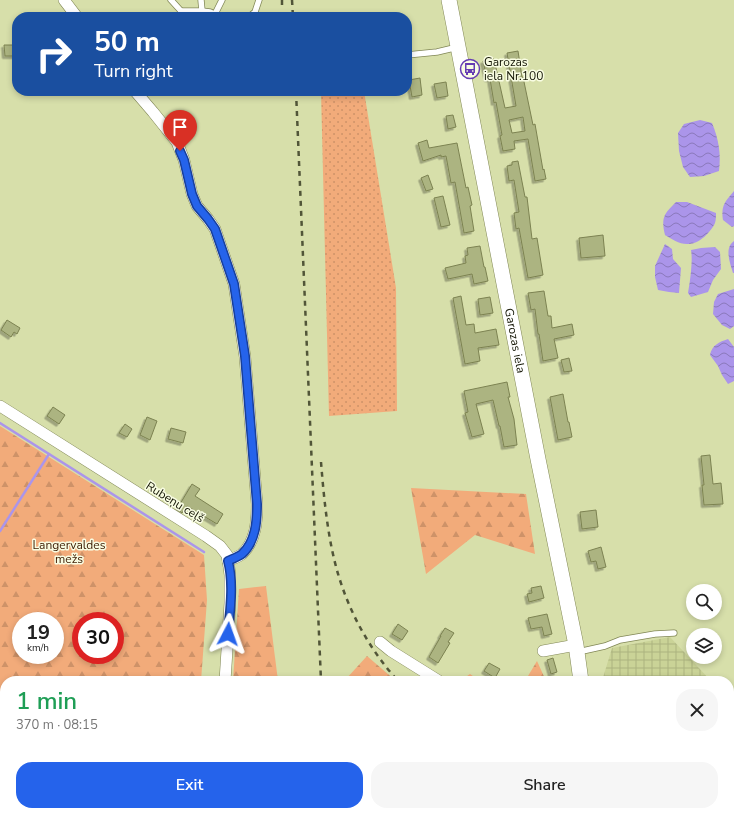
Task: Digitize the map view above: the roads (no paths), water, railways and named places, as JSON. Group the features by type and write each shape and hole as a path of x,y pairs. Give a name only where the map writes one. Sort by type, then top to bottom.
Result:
{"main road":[{"name":"Garozas iela","path":"449,0 538,459 577,648 580,676"}],"street":[{"path":"64,0 73,12"},
{"path":"139,96 177,142 184,160 192,194 197,206 215,229 234,284 245,356 257,504 257,521 253,538 248,548 241,555 228,561"},
{"name":"Rubeņu ceļš","path":"0,406 220,546 226,555 230,575 230,603 225,676"},
{"path":"380,642 391,651 431,676"},
{"path":"543,651 577,648"}],"lane":[{"path":"171,0 180,12"},
{"path":"201,0 202,11"},
{"path":"218,12 222,0"},
{"path":"254,12 259,0"},
{"path":"195,12 210,12"},
{"path":"412,55 458,47"},
{"path":"577,648 605,646 620,640 655,634 674,633"}],"water":[{"path":"700,120 712,123 719,147 719,171 704,176 690,177 683,167 679,151 678,133 684,124"},
{"path":"734,191 734,226 732,227 723,220 723,207"},
{"path":"676,202 687,202 716,213 715,222 708,234 697,242 689,244 682,244 665,235 663,224 664,216"},
{"path":"734,241 734,273 733,273 728,252"},
{"path":"665,244 672,249 673,259 681,268 679,293 658,290 655,277 655,266"},
{"path":"715,247 720,252 721,269 713,280 708,292 691,297 688,293 692,255 691,250"},
{"path":"734,289 734,326 730,329 722,325 713,314 714,302 718,294"},
{"path":"728,339 734,347 734,381 728,384 710,355 716,344"}],"waterway":[{"path":"0,423 204,552"},
{"path":"0,531 49,454"}],"railway":[{"path":"282,0 282,10"},
{"path":"292,0 293,12"},
{"path":"296,96 321,676"},
{"path":"321,462 329,535 339,577 349,605 363,632 379,658 393,676"}],"place":[{"name":"Garozas iela Nr.100","path":"470,69"}],"park label":[{"name":"Langervaldes mežs","path":"69,552"}]}
